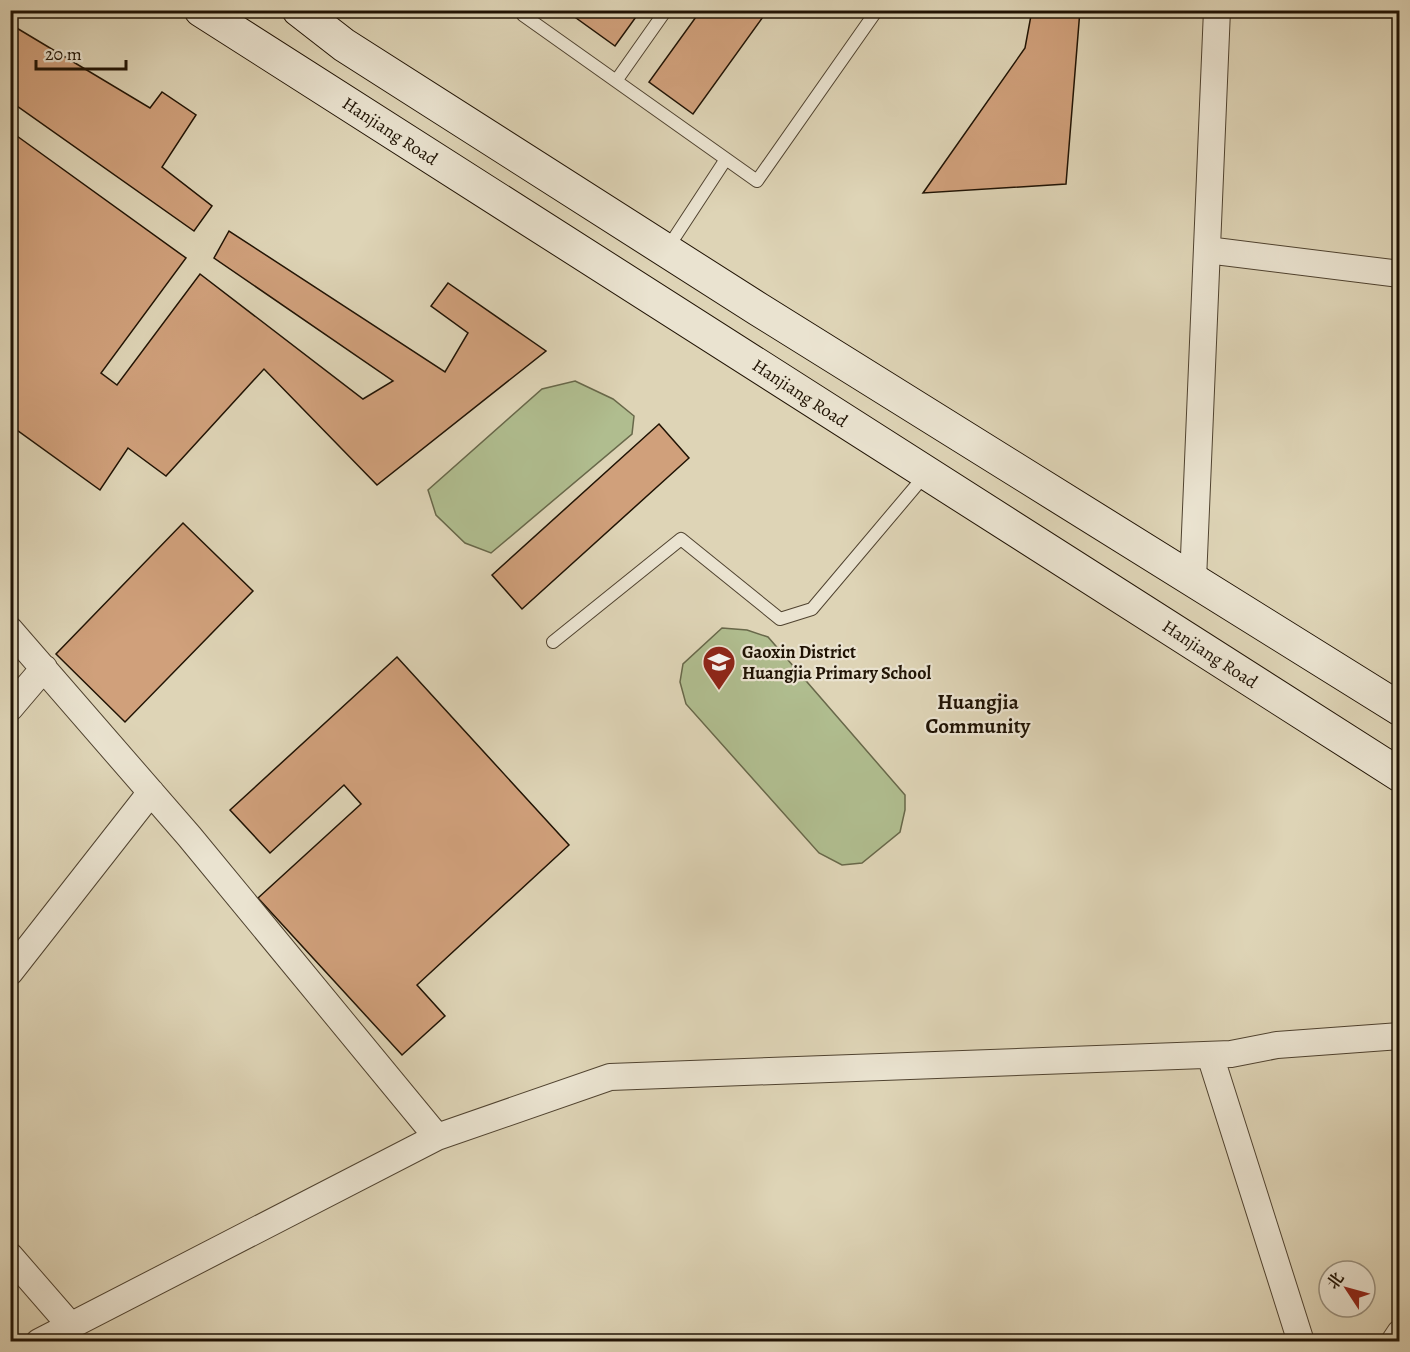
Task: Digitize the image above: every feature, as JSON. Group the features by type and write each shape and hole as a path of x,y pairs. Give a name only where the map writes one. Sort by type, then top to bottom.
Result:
{"main road":[{"name":"Hanjiang Road","path":"201,10 1400,775"},
{"path":"299,10 344,45 666,250 1400,709"}],"street":[{"path":"1193,580 1216,10"},
{"path":"1207,250 1400,274"},
{"path":"10,630 151,792 437,1137"},
{"path":"10,708 44,668"},
{"path":"10,972 151,792"},
{"path":"39,1341 437,1137 610,1077 1231,1054 1276,1045 1400,1036"},
{"path":"1210,1055 1301,1341"},
{"path":"10,1256 70,1325"},
{"path":"1394,1341 1400,1334"}],"lane":[{"path":"526,10 523,15 757,181 877,10"},
{"path":"616,81 666,10"},
{"path":"666,250 726,159"},
{"path":"553,642 681,538 780,619 812,609 927,473"}],"green space":[{"path":"575,381 613,399 634,416 632,434 491,553 465,543 436,515 428,490 542,389"},
{"path":"722,628 747,630 768,637 905,795 905,810 900,832 862,863 842,865 819,853 686,704 680,682 683,664"}],"building":[{"path":"565,10 641,10 615,46"},
{"path":"701,10 768,10 693,114 649,82"},
{"path":"1032,10 1080,10 1066,184 923,193 1025,48"},
{"path":"10,24 150,108 162,92 196,115 162,167 212,206 194,231 10,101"},
{"path":"10,131 186,258 101,373 117,385 200,274 363,399 393,381 214,258 229,231 445,372 468,333 431,306 448,283 546,351 377,485 264,369 166,476 128,448 100,490 10,425"},
{"path":"659,424 689,458 522,609 492,575"},
{"path":"183,523 253,591 125,722 56,654"},
{"path":"397,657 569,845 417,985 445,1016 402,1055 258,898 361,804 344,785 270,853 230,810"}],"place":[{"name":"Gaoxin District Huangjia Primary School","path":"719,691"}],"district":[{"name":"Huangjia Community","path":"978,714"}]}
